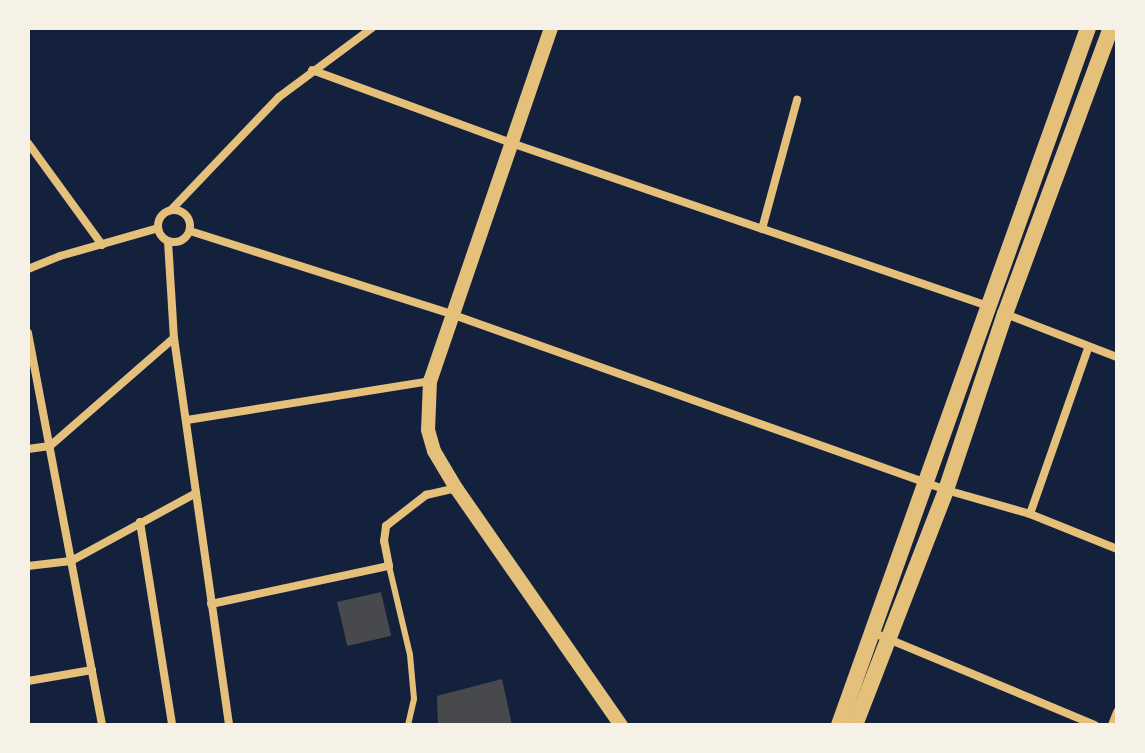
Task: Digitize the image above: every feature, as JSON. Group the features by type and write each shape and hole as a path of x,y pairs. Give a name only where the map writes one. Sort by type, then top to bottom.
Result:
{"main road":[{"path":"839,725 946,490 998,310 1088,28"},
{"path":"855,725 925,482 1111,28"}],"street":[{"path":"158,228 162,214 171,210 279,97 372,28"},
{"path":"551,28 514,144 451,314 430,381 428,430 434,451 456,488 621,725"},
{"path":"312,70 514,144 998,310 1117,357"},
{"path":"762,229 797,100"},
{"path":"28,143 102,245"},
{"path":"171,210 188,217 190,231"},
{"path":"28,269 158,228"},
{"path":"158,228 168,241 174,338 229,725"},
{"path":"190,231 451,314 946,490 1030,514 1117,549"},
{"path":"168,241 181,241 190,231"},
{"path":"28,333 102,725"},
{"path":"28,449 50,446 174,338"},
{"path":"1030,514 1088,348"},
{"path":"187,420 430,381"},
{"path":"211,604 389,566 384,541 386,526 426,495 456,488"},
{"path":"28,566 71,561 196,493"},
{"path":"140,522 172,725"},
{"path":"880,636 1095,725"},
{"path":"28,681 92,670"},
{"path":"1112,725 1117,712"}],"lane":[{"path":"389,566 411,665 414,699 408,725"}],"building":[{"path":"381,592 391,636 347,646 337,602"},
{"path":"502,679 512,725 438,725 437,696"}]}
